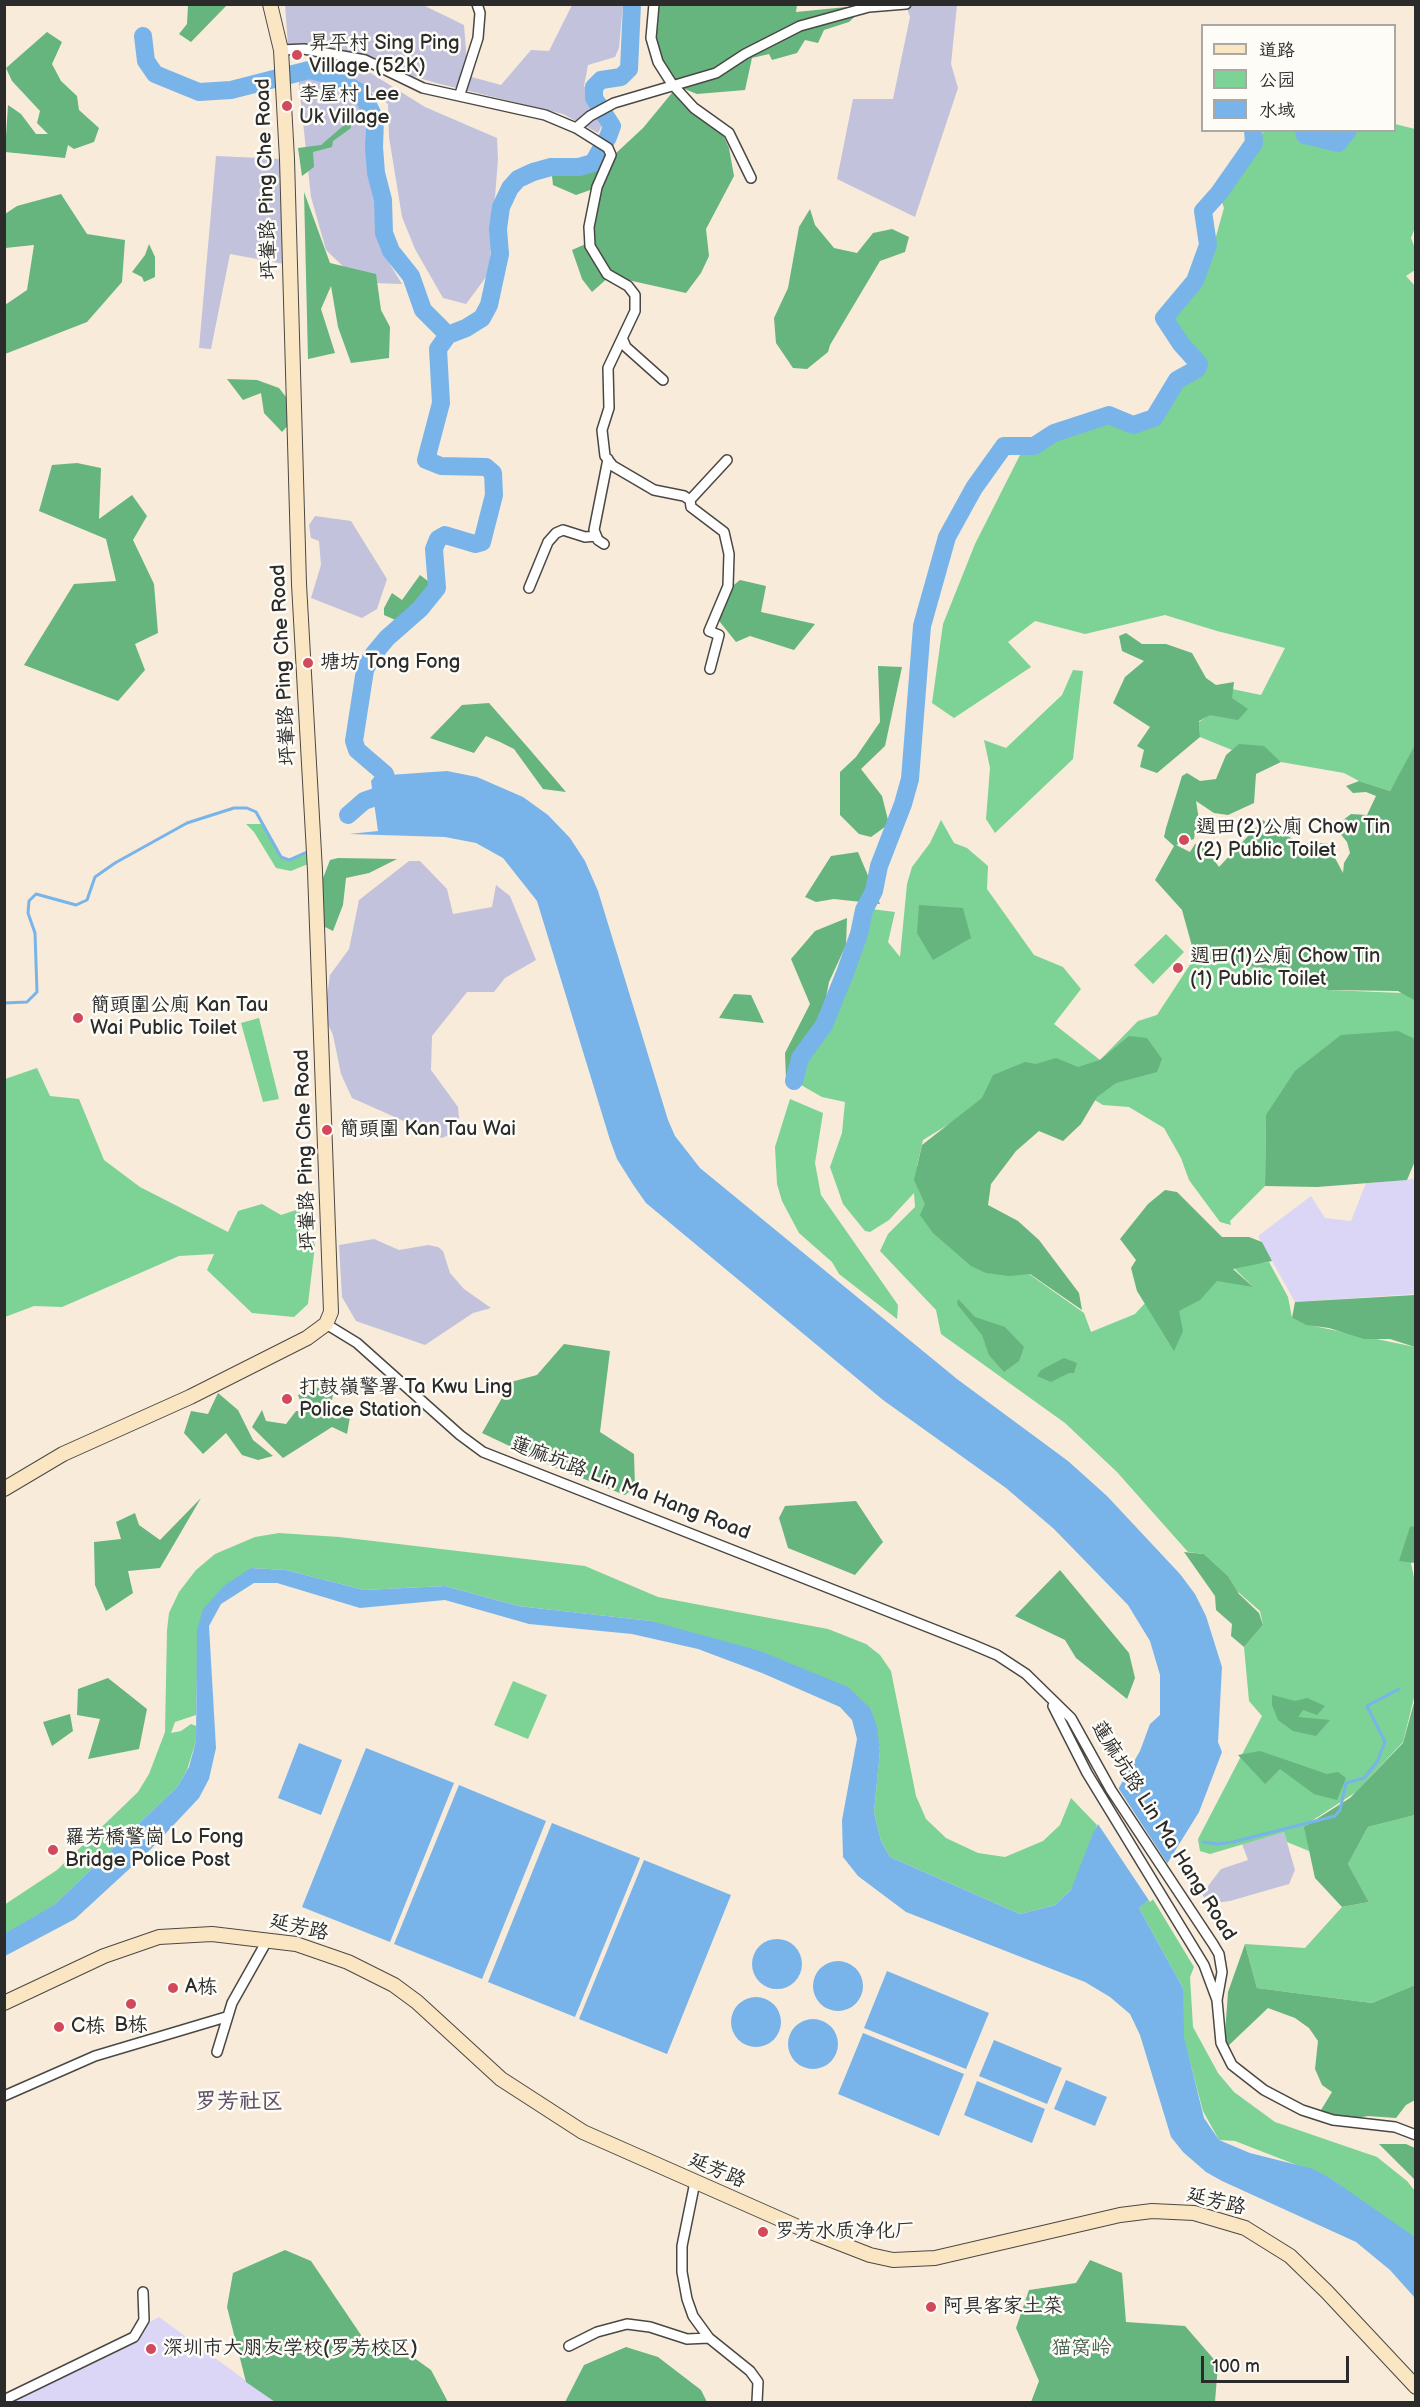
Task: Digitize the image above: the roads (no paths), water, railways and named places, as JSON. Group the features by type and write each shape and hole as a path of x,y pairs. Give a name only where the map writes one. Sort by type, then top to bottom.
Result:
{"street":[{"name":"坪輋路 Ping Che Road","path":"270,4 281,53 299,584 309,797 315,871 331,1290 331,1312 326,1324"},
{"path":"460,94 478,38 480,13 477,4"},
{"path":"654,4 651,39 658,62 672,84 694,108 729,133 751,178"},
{"path":"576,128 595,114 622,100 716,73 745,54 800,26 869,7 906,4"},
{"path":"281,53 304,49 365,60 423,88 460,94 545,115 576,128 609,150 611,155 597,187 589,227 590,246 607,274 628,286 634,295 635,311 608,368 609,408 602,442 613,466 654,490 681,494 690,500 692,507 724,532 729,554 728,586 709,631 719,635 710,669"},
{"path":"622,340 663,380"},
{"path":"604,544 596,536 598,505 608,459"},
{"path":"690,500 728,460"},
{"path":"529,588 548,542 556,533 563,530 585,537 596,536"},
{"path":"4,1489 63,1454 198,1394 307,1338 326,1324"},
{"name":"蓮麻坑路 Lin Ma Hang Road","path":"326,1324 357,1343 460,1435 483,1452 997,1655 1026,1674 1071,1718 1111,1790 1219,1954 1222,1972 1217,2000 1220,2038 1224,2052 1236,2070 1264,2090 1317,2115 1333,2120 1395,2127 1416,2135"},
{"name":"蓮麻坑路 Lin Ma Hang Road","path":"1045,1692 1102,1796 1204,1965 1217,2000"},
{"name":"延芳路","path":"4,2003 104,1956 159,1937 212,1934 268,1939 321,1951 372,1972 417,2002 477,2060 527,2098 616,2149 844,2246 893,2260 935,2258 1120,2215 1171,2211 1216,2217 1245,2228 1290,2256 1416,2387"},
{"path":"217,2052 226,2017 268,1939"},
{"path":"4,2096 95,2056 226,2017"},
{"path":"695,2182 685,2225 682,2272 693,2316 709,2338 750,2370 758,2382 757,2403"},
{"path":"4,2400 134,2337 144,2320 143,2292"},
{"path":"568,2346 597,2332 627,2324 650,2327 687,2339 709,2338"}],"water":[{"path":"447,771 477,777 523,797 548,815 570,838 585,861 598,891 668,1120 675,1136 700,1168 957,1379 1068,1461 1107,1496 1180,1574 1195,1594 1206,1616 1222,1667 1218,1742 1222,1752 1199,1812 1157,1880 1159,1890 1139,1908 1183,1988 1184,2037 1204,2118 1219,2140 1250,2153 1313,2169 1330,2178 1412,2235 1415,2239 1415,2298 1390,2270 1356,2242 1222,2181 1206,2172 1183,2152 1171,2137 1140,2035 1130,2014 1110,1997 1085,1982 906,1912 858,1876 843,1857 842,1820 857,1739 852,1720 840,1707 762,1673 698,1649 632,1634 529,1624 445,1600 360,1608 277,1583 254,1583 221,1604 209,1626 216,1748 209,1779 199,1798 151,1849 75,1919 5,1956 4,1934 54,1905 177,1787 189,1767 196,1741 197,1630 203,1609 225,1585 251,1568 286,1570 364,1590 445,1586 518,1606 651,1621 760,1651 848,1687 871,1709 877,1727 880,1751 874,1812 881,1841 890,1857 1020,1914 1055,1905 1071,1890 1093,1833 1140,1751 1150,1724 1160,1715 1160,1675 1150,1641 1128,1605 1054,1529 1006,1488 883,1400 646,1203 617,1159 610,1140 537,901 503,858 476,843 445,837 349,834 378,831 371,781 375,776"},
{"path":"299,1743 342,1760 321,1815 278,1798"},
{"path":"366,1748 454,1783 390,1942 302,1907"},
{"path":"459,1785 546,1821 482,1979 394,1944"},
{"path":"552,1823 640,1858 575,2017 488,1982"},
{"path":"644,1860 731,1895 667,2054 579,2019"},
{"path":"772,1939 782,1939 795,1946 802,1959 802,1969 795,1982 782,1989 772,1989 763,1985 756,1978 752,1969 752,1959 756,1950 763,1943"},
{"path":"833,1961 843,1961 856,1968 863,1981 863,1991 856,2004 843,2011 833,2011 824,2007 817,2000 813,1991 813,1981 817,1972 824,1965"},
{"path":"887,1971 989,2013 966,2069 864,2028"},
{"path":"751,1997 761,1997 774,2004 781,2017 781,2027 774,2040 761,2047 751,2047 742,2043 735,2036 731,2027 731,2017 735,2008 742,2001"},
{"path":"808,2019 818,2019 831,2026 838,2039 838,2049 831,2062 818,2069 808,2069 799,2065 792,2058 788,2049 788,2039 792,2030 799,2023"},
{"path":"863,2033 964,2074 939,2136 838,2094"},
{"path":"994,2040 1062,2068 1047,2104 979,2076"},
{"path":"1066,2080 1107,2097 1095,2126 1054,2109"},
{"path":"977,2081 1045,2109 1032,2143 964,2115"}],"waterway":[{"path":"390,790 385,774 357,750 354,741 365,670 372,656 387,638 420,609 437,588 434,549 438,539 445,535 475,544 482,542 494,495 493,473 486,467 441,466 426,460 441,403 438,349 448,335 482,318 489,305 500,254 498,229 501,207 510,188 518,179 533,172 551,167 579,167 593,163 608,137 612,126 594,98 594,87 601,80 621,77 629,69 632,4"},
{"path":"143,36 146,61 155,74 199,92 231,90 309,70 331,75 362,94 375,119 376,173 383,200 384,233 391,251 411,276 423,310 448,335"},
{"path":"794,1081 800,1058 824,1025 845,973 859,934 864,910 874,891 879,866 903,804 910,779 922,626 947,537 974,488 1004,446 1034,446 1054,433 1109,415 1133,425 1154,418 1177,380 1197,369 1199,364 1181,344 1164,318 1195,281 1208,245 1203,211 1219,193 1254,143 1253,132"},
{"path":"1304,132 1305,135 1338,143 1346,132"},
{"path":"348,815 364,801 395,790"},
{"path":"4,1003 27,1002 37,992 35,933 28,913 29,901 36,894 76,905 87,900 95,877 115,863 187,823 234,808 247,808 256,812 281,857 289,860 307,852"},
{"path":"1203,1842 1218,1844 1233,1842 1335,1816 1340,1810 1346,1783 1364,1778 1377,1762 1385,1742 1367,1706 1399,1689"}],"place":[{"name":"昇平村 Sing Ping Village (52K)","path":"297,55"},
{"name":"李屋村 Lee Uk Village","path":"287,106"},
{"name":"塘坊 Tong Fong","path":"308,663"},
{"name":"週田(2)公廁 Chow Tin (2) Public Toilet","path":"1184,840"},
{"name":"週田(1)公廁 Chow Tin (1) Public Toilet","path":"1178,968"},
{"name":"簡頭圍公廁 Kan Tau Wai Public Toilet","path":"78,1018"},
{"name":"簡頭圍 Kan Tau Wai","path":"327,1130"},
{"name":"打鼓嶺警署 Ta Kwu Ling Police Station","path":"287,1399"},
{"name":"羅芳橋警崗 Lo Fong Bridge Police Post","path":"53,1850"},
{"name":"A栋","path":"173,1988"},
{"name":"B栋","path":"131,2004"},
{"name":"C栋","path":"59,2027"},
{"name":"罗芳水质净化厂","path":"763,2232"},
{"name":"阿具客家土菜","path":"931,2307"},
{"name":"深圳市大朋友学校(罗芳校区)","path":"151,2349"}],"district":[{"name":"罗芳社区","path":"239,2102"}],"park label":[{"name":"猫窝岭","path":"1081,2349"}]}
